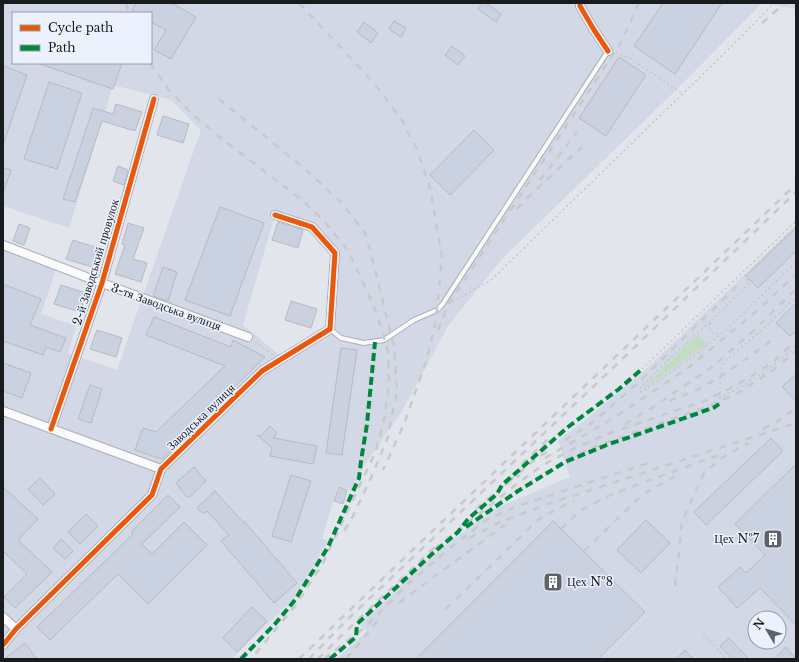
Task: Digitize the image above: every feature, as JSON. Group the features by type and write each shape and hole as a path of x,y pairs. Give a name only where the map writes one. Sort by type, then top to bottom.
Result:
{"street":[{"path":"580,3 580,6 590,24 608,51"},
{"name":"2-й Заводський провулок","path":"51,429 102,283 154,99"},
{"path":"276,215 312,227 335,253 330,329"},
{"name":"3-тя Заводська вулиця","path":"3,245 248,337"},
{"name":"Заводська вулиця","path":"3,645 16,629 152,495 161,470 262,371 330,329"},
{"path":"3,411 161,470"},
{"path":"3,617 16,629"}],"lane":[{"path":"330,329 341,338 364,343 384,340 414,320 437,310 442,305 608,51"}],"path":[{"path":"442,305 455,301 490,281 747,32 774,3"},
{"path":"608,51 612,50 629,58 683,94"},
{"path":"642,370 796,221"},
{"path":"796,226 745,276 749,283 748,285 639,390 641,392 655,383 723,333 796,262"},
{"path":"719,404 720,371 723,363 764,328 796,297"},
{"path":"711,321 710,325 712,332 715,334 723,333"},
{"path":"248,337 280,360"},
{"path":"719,398 733,392 772,367 796,346"},
{"path":"703,634 727,659"}],"shaded area":[{"path":"3,3 762,3 674,92 506,255 492,271 448,326 402,411 359,473 351,490 338,486 322,538 328,541 294,598 232,659 3,659 3,244 57,266 41,314 76,326 68,353 117,370 201,130 172,101 113,85 69,228 3,206","holes":["275,215 312,227 335,253 330,329 283,358 243,325"]},
{"path":"762,3 796,3 796,9"},
{"path":"796,225 796,659 337,659 367,631 360,625 417,570 456,537 499,507 570,477 558,441 644,371"}],"green space":[{"path":"698,335 707,344 644,388 644,387"}],"building":[{"path":"136,3 172,3 196,17 171,59 154,50 166,30 152,23 152,12 135,12 132,10"},
{"path":"483,3 486,3 501,14 496,22 478,9"},
{"path":"663,3 722,3 675,74 634,46"},
{"path":"394,21 406,28 401,37 389,29"},
{"path":"364,22 378,33 371,43 357,32"},
{"path":"452,46 465,56 458,65 445,55"},
{"path":"619,57 646,75 606,136 579,118"},
{"path":"40,64 122,64 113,89"},
{"path":"3,66 27,75 4,142 3,142"},
{"path":"49,82 82,93 57,169 24,159"},
{"path":"116,104 142,112 135,131 102,121 75,202 63,199 93,108 113,114"},
{"path":"163,116 189,124 183,143 157,135"},
{"path":"474,130 494,150 450,195 430,175"},
{"path":"118,166 128,170 124,185 113,181"},
{"path":"3,168 11,170 4,190 3,189"},
{"path":"220,207 264,223 230,316 185,300"},
{"path":"278,222 303,230 298,248 272,240"},
{"path":"128,223 144,228 133,259 147,263 141,282 115,274 125,245 122,244"},
{"path":"19,224 30,228 24,245 13,241"},
{"path":"796,228 796,251 758,288 746,276"},
{"path":"73,240 98,248 92,267 66,259"},
{"path":"163,267 177,272 168,301 153,296"},
{"path":"3,284 41,299 30,325 66,338 60,352 46,347 43,355 3,341"},
{"path":"61,285 86,293 80,312 54,304"},
{"path":"291,301 317,309 311,328 285,320"},
{"path":"796,303 796,331 790,336 776,323"},
{"path":"154,317 231,347 233,340 265,357 162,459 135,450 143,428 156,432 225,366 146,335"},
{"path":"97,330 122,338 116,357 90,349"},
{"path":"341,348 357,350 342,455 326,453"},
{"path":"3,363 31,373 22,398 3,391"},
{"path":"796,374 796,401 782,387"},
{"path":"90,385 102,389 91,423 78,419"},
{"path":"270,426 277,433 273,438 317,446 313,464 270,456 272,448 257,435 261,436"},
{"path":"771,438 783,451 706,525 694,512"},
{"name":"Цех №7","path":"796,464 796,625 787,616 787,610 781,610 760,588 737,608 718,587 740,567 746,573 765,555 735,524"},
{"path":"194,467 206,481 190,497 187,497 176,483"},
{"path":"291,475 311,481 291,542 272,536"},
{"path":"40,478 55,494 43,505 28,489"},
{"path":"3,487 38,519 18,540 52,572 15,608 4,597 27,574 3,551"},
{"path":"339,487 347,490 343,504 334,501"},
{"path":"215,491 243,522 244,521 297,583 274,603 221,541 229,535 207,511 202,513 197,508"},
{"path":"168,495 180,507 142,544 152,554 184,522 207,545 148,604 118,574 50,640 37,627 133,534 131,532"},
{"path":"86,514 98,526 80,544 68,532"},
{"path":"646,520 670,543 641,573 617,550"},
{"name":"Цех №8","path":"553,521 645,612 598,659 416,659"},
{"path":"61,539 73,551 65,559 53,548"},
{"path":"252,607 267,621 237,652 223,638"},
{"path":"729,638 749,659 732,659 720,646"},
{"path":"25,643 37,659 4,659"},
{"path":"787,648 796,659 774,659 783,650 787,650"},
{"path":"685,650 694,659 676,659"}],"railway":[{"path":"126,3 129,12"},
{"path":"299,3 374,83 403,122 417,150 430,188 442,257 436,320 426,362 404,424 383,470"},
{"path":"438,330 448,305 620,44 639,3"},
{"path":"762,23 785,3"},
{"path":"151,64 169,90 191,113 217,135 302,200 324,221 347,249 377,314 388,351 389,381 385,415 376,451 323,563 296,605 251,659"},
{"path":"219,99 304,168 341,202 365,233 371,253 394,347 397,391 388,437 371,478 352,518 344,531"},
{"path":"540,180 577,132"},
{"path":"517,209 582,147"},
{"path":"299,659 796,184"},
{"path":"309,659 350,617 796,192"},
{"path":"545,458 612,419 688,368 759,309 796,274"},
{"path":"565,440 593,422 639,382 741,282"},
{"path":"625,424 655,406 712,367 751,333 796,289"},
{"path":"669,401 697,390 723,375 774,339"},
{"path":"434,549 543,465 575,448 610,433 707,400 737,385 772,363 796,340"},
{"path":"566,459 602,444 709,406 740,392 773,370 796,351"},
{"path":"763,429 778,421 796,408"},
{"path":"469,538 498,523 542,506 796,423"},
{"path":"522,464 551,436"},
{"path":"675,586 682,522 704,473 726,455 749,443"},
{"path":"476,509 532,462 548,451"},
{"path":"561,529 581,510 610,495 724,453"},
{"path":"324,659 364,628 409,583 486,520 521,505 654,461"},
{"path":"584,551 642,495 679,474"},
{"path":"505,485 520,475"},
{"path":"446,609 539,519 574,500"},
{"path":"399,603 505,525"},
{"path":"318,659 437,545"},
{"path":"346,659 382,616"}],"marked path":[{"path":"241,659 275,624 295,600 328,547 359,478 367,424 375,342"},
{"path":"330,659 356,637 357,624 432,554 458,532 468,519 497,494 502,485 568,427 619,389 642,369"},
{"path":"466,527 518,491 565,462 609,444 715,407 719,404"}],"cycle path":[{"path":"580,3 580,6 608,51"},
{"path":"51,429 102,283 154,99"},
{"path":"3,645 16,629 152,495 161,469 262,371 330,329 335,253 312,227 275,215"}],"place":[{"name":"Цех №7","path":"773,539"},
{"name":"Цех №8","path":"553,582"}]}
